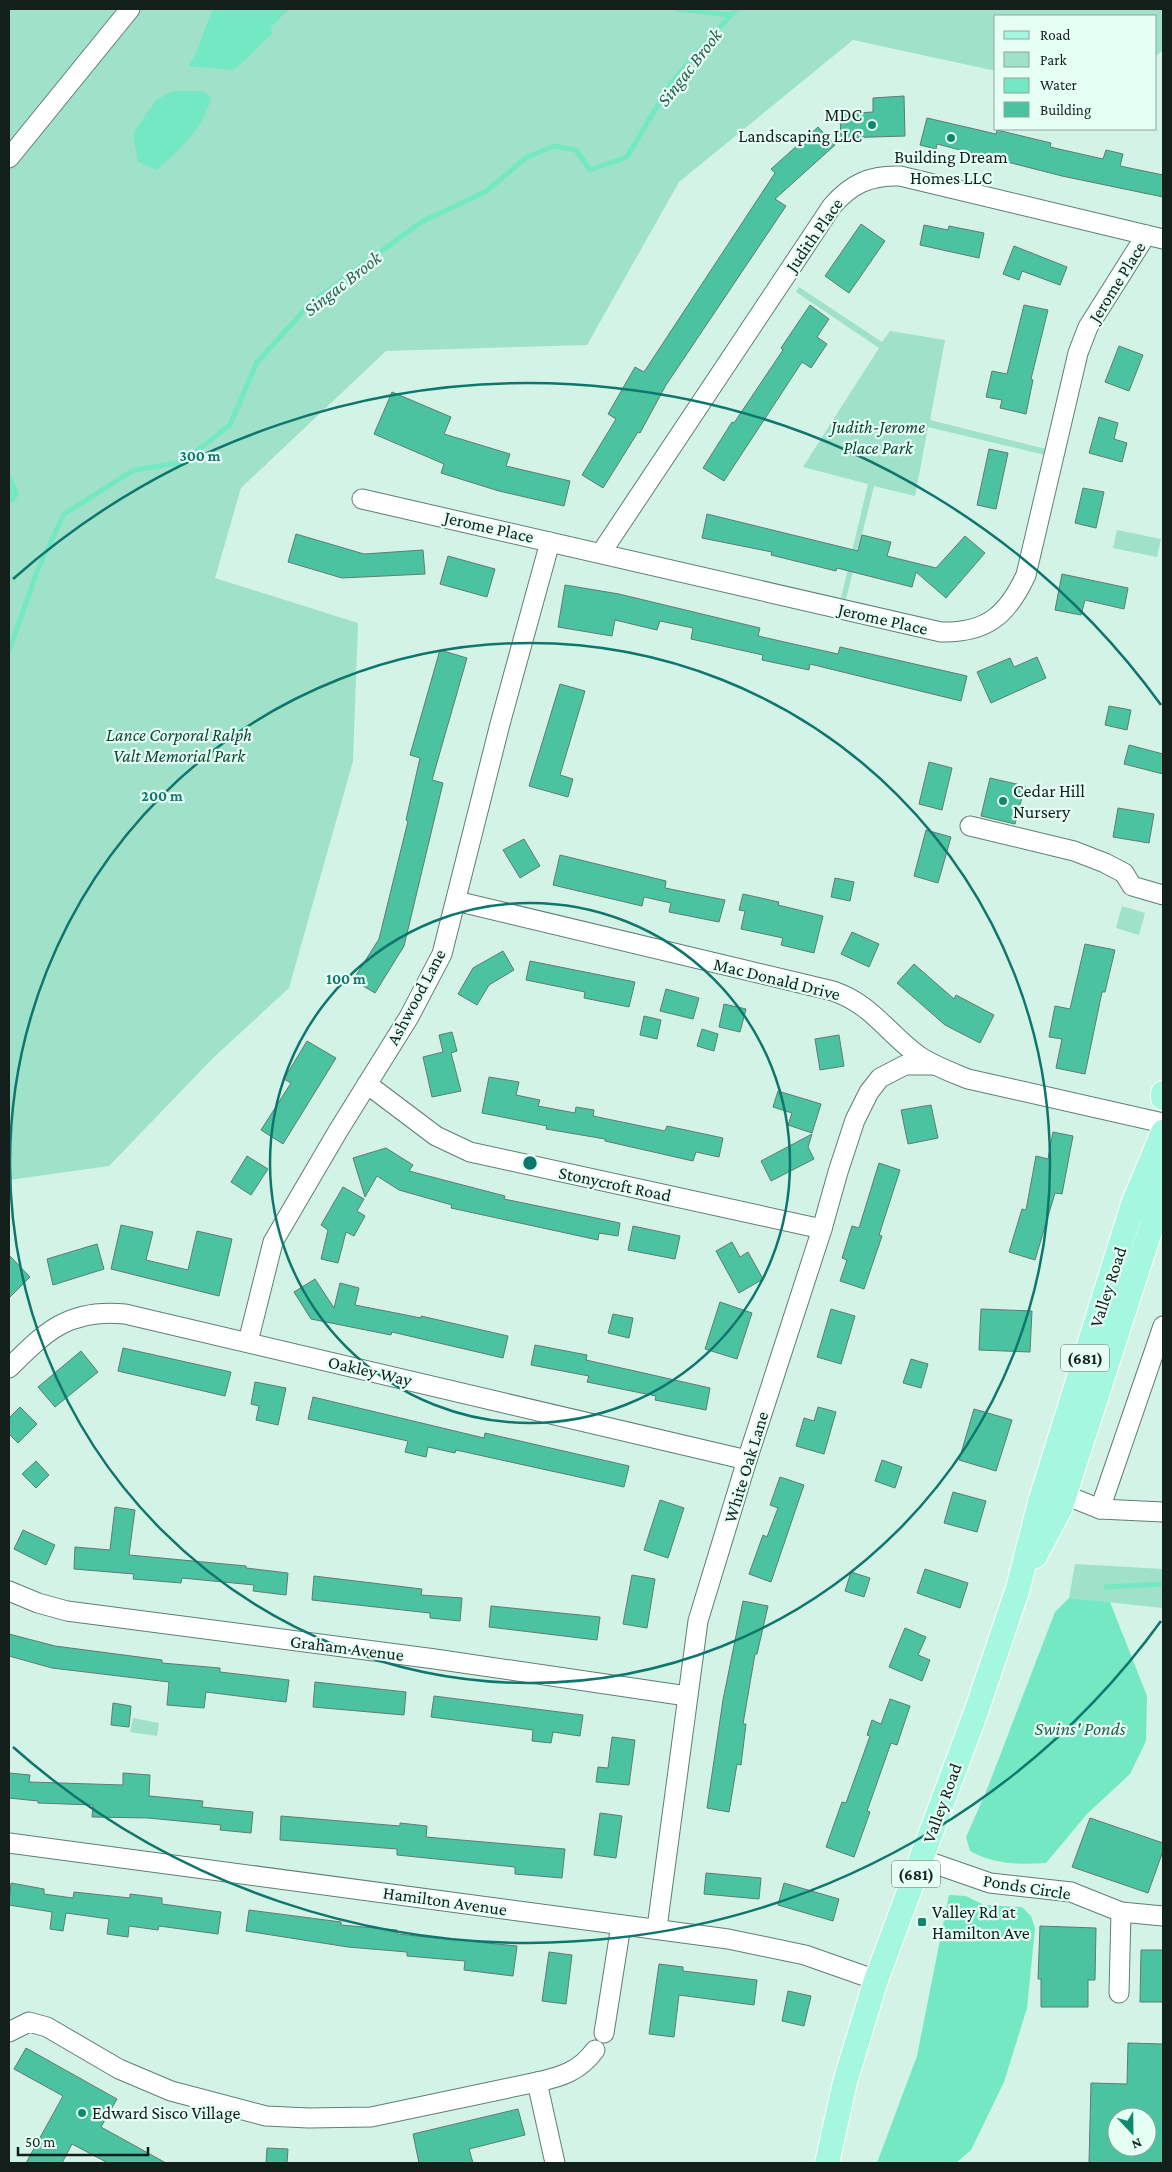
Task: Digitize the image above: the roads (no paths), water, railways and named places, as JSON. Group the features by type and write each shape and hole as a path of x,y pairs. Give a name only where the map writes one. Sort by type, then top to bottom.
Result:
{"main road":[{"path":"1163,1093 1163,1098"},
{"name":"Valley Road","path":"827,2163 845,2082 876,1980 976,1712 1018,1588 1040,1502 1133,1204 1163,1132"},
{"name":"Valley Road","path":"1018,1588 1060,1509 1157,1227 1163,1142"}],"street":[{"path":"9,158 130,9"},
{"name":"Judith Place","path":"601,553 832,206 854,185 881,176 900,176 1155,237"},
{"name":"Jerome Place","path":"362,499 941,632 960,632 990,622 1005,610 1017,595 1026,575 1078,353 1088,327 1155,237"},
{"name":"Ashwood Lane","path":"248,1342 273,1242 433,974 449,932 500,724 550,542"},
{"path":"970,826 1074,851 1105,863 1124,873 1132,886 1163,895"},
{"name":"Mac Donald Drive","path":"456,901 832,991 853,998 890,1028 905,1044 934,1065 968,1079 1163,1122"},
{"name":"White Oak Lane","path":"657,1928 698,1621 855,1120 869,1092 880,1078 894,1069 916,1063 934,1065"},
{"name":"Stonycroft Road","path":"367,1084 436,1136 470,1152 822,1229"},
{"name":"Oakley Way","path":"9,1368 41,1336 53,1328 87,1314 125,1314 747,1460"},
{"path":"1100,1509 1163,1326"},
{"path":"1065,1495 1100,1509 1163,1512"},
{"name":"Graham Avenue","path":"9,1591 38,1603 67,1611 435,1659 687,1696"},
{"name":"Hamilton Avenue","path":"9,1843 621,1925 657,1928 764,1945 805,1955 876,1980"},
{"name":"Ponds Circle","path":"921,1859 990,1884 1071,1892 1121,1912 1163,1916"},
{"path":"1119,1993 1121,1912"},
{"path":"604,2033 621,1925"},
{"path":"9,2032 29,2022 47,2027 119,2068 171,2091 266,2116 309,2118 371,2117 536,2082 561,2076 575,2070 586,2062 595,2050"},
{"path":"536,2082 555,2163"}],"water":[{"path":"213,9 289,9 271,27 272,34 233,70 189,66"},
{"path":"173,91 203,91 211,97 197,128 182,146 156,170 138,162 133,134 156,100"},
{"path":"9,471 19,494 14,502 9,502"},
{"name":"Swins' Ponds","path":"1069,1598 1110,1602 1147,1696 1146,1741 1130,1774 1087,1814 1046,1863 1016,1864 988,1859 970,1851 966,1837 986,1792 1055,1612"},
{"path":"949,1895 966,1896 984,1905 1022,1907 1031,1916 1035,1928 1027,2008 1004,2082 971,2150 956,2163 877,2163 917,2056"}],"waterway":[{"path":"678,9 730,15"},
{"name":"Singac Brook","path":"9,651 38,569 64,514 134,470 183,462 230,425 257,362 311,303 421,222 485,192 527,157 554,146 576,150 590,170 627,157 671,83 736,9"},
{"path":"1106,1587 1163,1584"}],"place":[{"name":"MDC Landscaping LLC","path":"872,125"},
{"name":"Building Dream Homes LLC","path":"951,138"},
{"name":"Cedar Hill Nursery","path":"1003,801"},
{"name":"Valley Rd at Hamilton Ave","path":"922,1922"},
{"name":"Edward Sisco Village","path":"82,2113"}],"park label":[{"name":"Judith-Jerome Place Park","path":"878,437"},
{"name":"Lance Corporal Ralph Valt Memorial Park","path":"179,745"}]}
